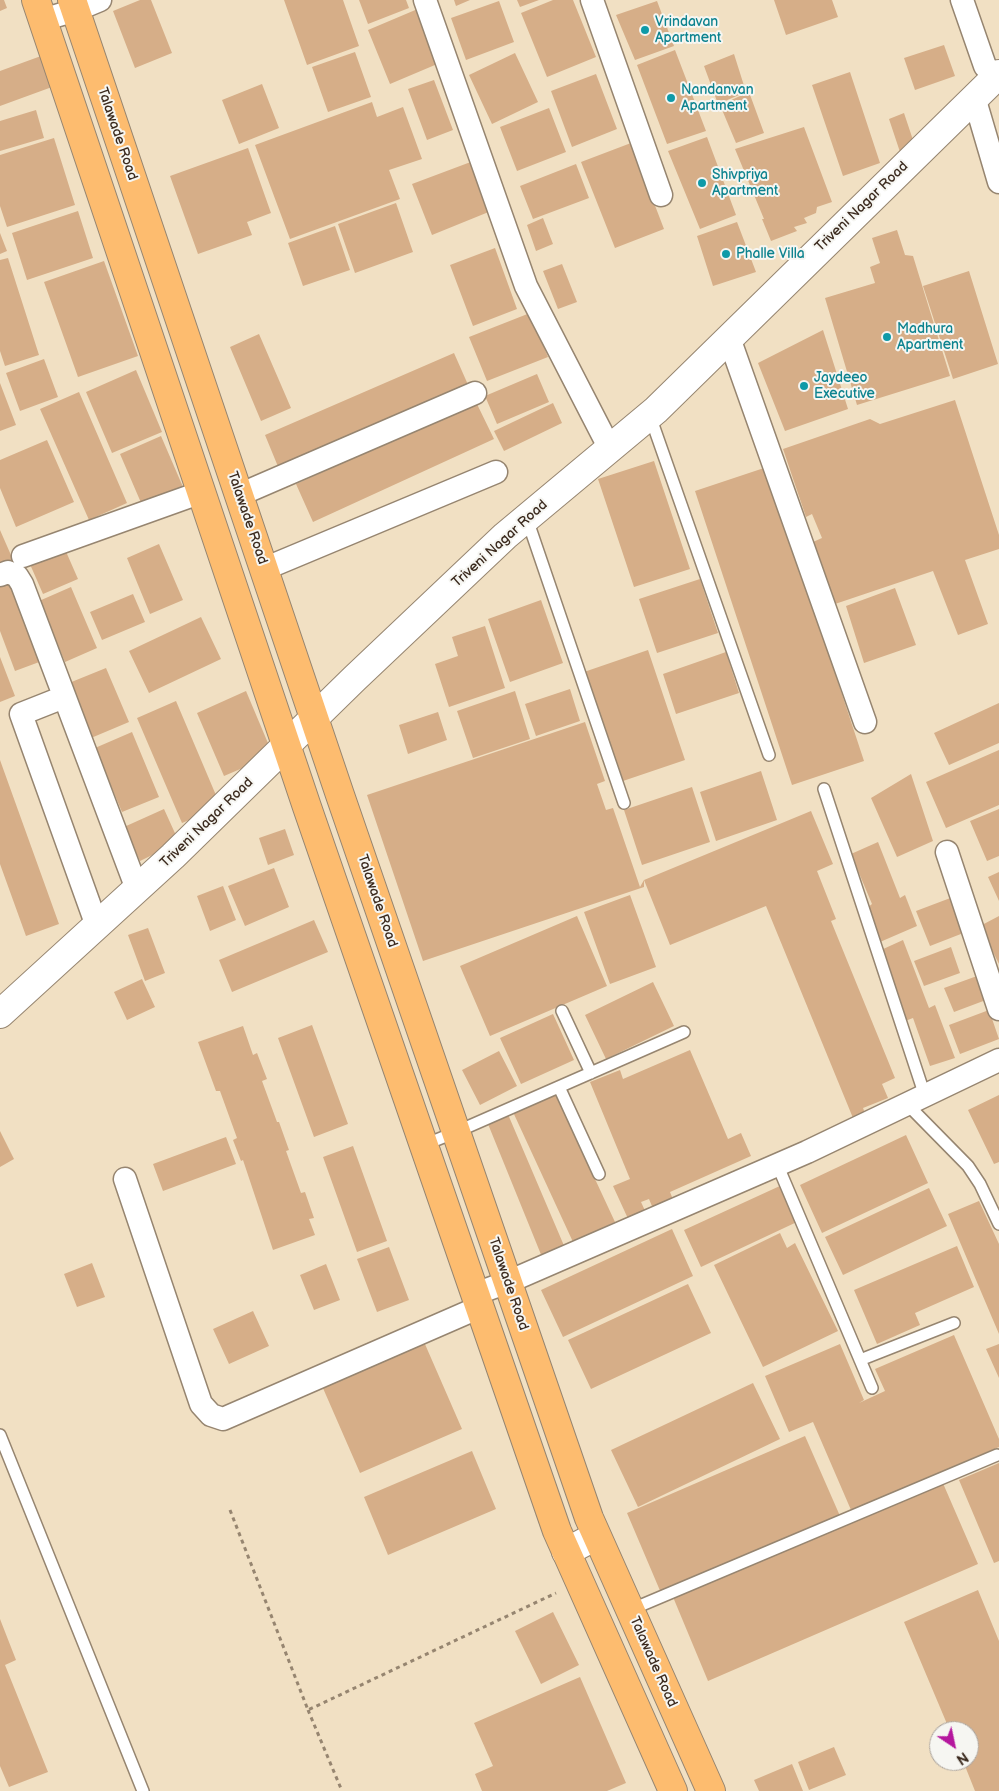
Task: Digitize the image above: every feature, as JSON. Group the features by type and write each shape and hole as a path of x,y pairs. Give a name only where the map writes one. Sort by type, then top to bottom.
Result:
{"main road":[{"name":"Talawade Road","path":"83,3 239,495 588,1518 711,1791"},
{"path":"39,10 286,745 557,1531 673,1791"}],"street":[{"path":"425,0 526,286 610,449"},
{"path":"592,0 661,195"},
{"path":"962,0 985,66 997,76"},
{"path":"39,10 83,3"},
{"name":"Triveni Nagar Road","path":"0,1014 98,926 231,801 286,745 505,536 650,415 997,76"},
{"path":"974,97 999,182"},
{"path":"729,338 865,722"},
{"path":"239,495 475,393"},
{"path":"264,569 496,472"},
{"path":"24,556 202,492"},
{"path":"0,575 8,572 17,576 22,584 137,889"},
{"path":"64,697 21,714 98,926"},
{"path":"948,852 999,1009"},
{"path":"125,1179 201,1404 211,1415 222,1418 477,1300 508,1282 807,1152 999,1060"},
{"path":"566,1552 596,1536"}],"lane":[{"path":"650,415 768,754"},
{"path":"527,519 624,803"},
{"path":"824,789 916,1100 942,1138 968,1166 980,1184 999,1224"},
{"path":"562,1011 591,1073"},
{"path":"424,1145 684,1032"},
{"path":"559,1087 599,1174"},
{"path":"777,1164 872,1388"},
{"path":"860,1360 954,1323"},
{"path":"0,1435 142,1791"},
{"path":"630,1610 997,1455"}],"path":[{"path":"230,1510 308,1710 342,1791"},
{"path":"308,1710 579,1582"}],"building":[{"path":"0,0 4,0 7,8 0,11"},
{"path":"140,0 151,0 172,53 135,68 113,11"},
{"path":"284,0 343,0 359,46 307,65"},
{"path":"359,0 406,0 409,8 368,24"},
{"path":"454,0 470,0 456,6"},
{"path":"517,0 539,0 520,7"},
{"path":"553,0 573,0 596,57 547,77 521,13"},
{"path":"774,0 832,0 838,17 786,35"},
{"path":"499,1 514,42 466,60 451,18"},
{"name":"Vrindavan Apartment","path":"657,1 674,46 635,60 616,15"},
{"path":"420,8 442,62 390,84 368,30"},
{"path":"944,45 955,76 915,90 904,58"},
{"name":"Nandanvan Apartment","path":"675,50 706,131 667,144 637,65"},
{"path":"355,52 371,97 328,112 312,67"},
{"path":"515,53 538,102 492,124 469,75"},
{"path":"734,54 746,92 718,104 704,66"},
{"path":"41,56 52,87 0,106 0,71"},
{"path":"850,72 880,163 843,176 812,85"},
{"path":"596,74 617,129 572,147 551,91"},
{"path":"434,80 453,130 427,140 408,89"},
{"path":"262,84 279,128 239,144 222,100"},
{"path":"749,92 764,133 736,143 720,105"},
{"path":"372,102 377,117 403,107 422,159 389,170 400,199 290,239 255,145"},
{"path":"549,108 566,152 517,171 500,127"},
{"path":"36,110 44,138 0,151 0,121"},
{"path":"904,113 916,149 901,155 889,119"},
{"path":"804,127 832,202 817,207 816,213 804,218 807,223 794,227 797,231 771,241 735,149"},
{"name":"Shivpriya Apartment","path":"707,137 736,215 700,229 668,151"},
{"path":"54,138 75,205 7,227 0,206 0,155"},
{"path":"631,143 664,229 615,248 581,162"},
{"path":"248,148 271,213 247,222 252,235 198,254 170,176"},
{"path":"476,160 496,209 432,235 412,184"},
{"path":"576,164 589,198 533,219 520,186"},
{"path":"396,203 413,252 355,273 338,224"},
{"path":"78,211 93,258 27,280 12,233"},
{"path":"543,218 553,244 536,251 527,225"},
{"name":"Phalle Villa","path":"737,222 756,272 713,286 697,236"},
{"path":"335,226 350,270 303,286 288,243"},
{"name":"Madhura Apartment","path":"897,230 905,255 913,256 950,376 857,405 825,298 875,283 870,267 880,263 872,238"},
{"path":"0,233 7,251 0,254"},
{"path":"495,248 517,309 473,326 450,265"},
{"path":"8,258 39,355 5,366 0,351 0,260"},
{"path":"104,261 138,356 78,377 44,282"},
{"path":"562,264 577,302 558,309 543,271"},
{"path":"969,271 998,364 953,379 923,286"},
{"path":"530,313 548,357 487,381 469,337"},
{"name":"Jaydeeo Executive","path":"823,330 848,409 785,431 758,363"},
{"path":"259,334 291,408 261,421 230,347"},
{"path":"454,353 469,387 279,469 265,435"},
{"path":"44,359 58,397 20,411 6,373"},
{"path":"136,370 162,432 112,453 86,392"},
{"path":"537,374 549,402 497,424 485,396"},
{"path":"0,383 16,425 0,431"},
{"path":"79,392 127,503 89,520 40,409"},
{"path":"955,400 999,535 999,549 965,560 988,624 958,635 933,571 835,604 813,542 822,538 812,514 806,517 783,449 870,419 880,424"},
{"path":"476,402 494,439 313,522 296,484"},
{"path":"553,403 562,423 504,451 494,431"},
{"path":"161,436 183,487 142,505 120,454"},
{"path":"47,440 74,502 16,527 0,488 0,460"},
{"path":"654,461 690,569 634,587 598,479"},
{"path":"767,467 864,761 792,785 695,491"},
{"path":"0,530 14,562 0,568"},
{"path":"159,544 183,600 150,614 127,558"},
{"path":"64,547 78,579 43,594 29,562"},
{"path":"11,578 42,661 15,671 0,631 0,582"},
{"path":"700,579 718,633 657,653 639,599"},
{"path":"71,587 97,648 65,662 39,601"},
{"path":"895,588 916,645 864,663 846,606"},
{"path":"133,594 145,622 102,640 90,612"},
{"path":"541,600 563,663 510,682 488,619"},
{"path":"201,617 221,659 149,693 129,651"},
{"path":"485,626 505,688 449,707 435,664 458,656 452,637"},
{"path":"648,650 685,760 623,781 584,672"},
{"path":"726,652 739,693 676,714 663,674"},
{"path":"0,657 15,696 0,702"},
{"path":"106,668 129,722 91,738 69,683"},
{"path":"570,689 580,721 536,736 525,704"},
{"path":"246,691 273,755 224,776 197,713"},
{"path":"515,691 530,739 473,758 457,711"},
{"path":"176,701 221,807 182,823 137,718"},
{"path":"999,703 999,743 949,765 934,733"},
{"path":"438,712 447,740 408,754 399,725"},
{"path":"585,722 605,781 597,784 606,810 613,808 640,887 644,880 644,887 423,961 367,795"},
{"path":"132,732 159,797 122,812 95,748"},
{"path":"999,750 999,805 946,828 926,782"},
{"path":"0,760 59,924 26,936 0,864"},
{"path":"761,771 777,820 716,841 700,792"},
{"path":"911,774 933,841 897,857 871,798"},
{"path":"692,787 710,842 642,865 624,810"},
{"path":"164,809 179,842 140,861 124,827"},
{"path":"999,809 999,856 987,861 970,821"},
{"path":"811,811 833,864 817,871 836,919 831,921 895,1078 882,1084 888,1098 863,1108 865,1113 853,1118 766,906 670,945 644,880"},
{"path":"285,829 294,855 268,865 259,838"},
{"path":"878,842 900,898 905,895 917,926 880,942 867,908 872,904 851,854"},
{"path":"274,868 289,907 245,926 228,886"},
{"path":"999,872 999,901 988,877"},
{"path":"223,886 236,920 210,931 197,896"},
{"path":"630,895 656,967 610,984 584,912"},
{"path":"953,897 966,932 930,946 916,911"},
{"path":"577,916 607,986 490,1036 460,966"},
{"path":"999,916 999,964 980,926"},
{"path":"314,920 328,952 232,992 219,960"},
{"path":"148,928 165,973 145,981 128,935"},
{"path":"903,940 929,1008 935,1005 955,1058 930,1066 913,1018 905,1021 881,950"},
{"path":"951,947 960,973 924,986 914,961"},
{"path":"977,976 986,1000 954,1012 944,988"},
{"path":"142,979 155,1007 127,1020 114,992"},
{"path":"653,982 674,1026 606,1059 585,1015"},
{"path":"989,1010 999,1039 960,1054 949,1025"},
{"path":"553,1014 574,1060 521,1084 500,1038"},
{"path":"312,1025 348,1124 314,1137 278,1038"},
{"path":"243,1026 253,1055 257,1053 267,1079 262,1081 289,1150 286,1151 301,1193 305,1192 314,1218 309,1219 315,1235 273,1250 243,1160 241,1161 233,1140 237,1138 220,1091 216,1091 198,1042"},
{"path":"690,1050 728,1139 741,1133 751,1156 670,1192 674,1202 654,1211 649,1199 641,1202 647,1215 630,1223 613,1186 630,1179 590,1082 620,1070 623,1079"},
{"path":"499,1051 517,1086 480,1105 462,1070"},
{"path":"555,1093 615,1222 573,1242 513,1112"},
{"path":"999,1095 999,1162 994,1164 968,1110"},
{"path":"507,1112 565,1248 542,1257 488,1124"},
{"path":"0,1131 14,1159 0,1167"},
{"path":"906,1135 928,1183 822,1233 800,1185"},
{"path":"226,1137 236,1164 163,1191 153,1164"},
{"path":"353,1146 387,1241 357,1252 323,1157"},
{"path":"782,1185 799,1221 701,1267 684,1230"},
{"path":"929,1188 947,1226 843,1275 825,1237"},
{"path":"979,1201 999,1244 999,1334 948,1214"},
{"path":"672,1229 693,1276 563,1337 541,1290"},
{"path":"780,1233 787,1248 795,1243 838,1331 763,1367 714,1265"},
{"path":"957,1246 974,1287 915,1313 920,1325 877,1344 854,1290"},
{"path":"389,1247 409,1300 377,1312 357,1259"},
{"path":"92,1263 105,1297 77,1307 64,1274"},
{"path":"326,1264 340,1300 314,1310 300,1275"},
{"path":"688,1284 711,1333 591,1389 568,1340"},
{"path":"253,1311 269,1346 229,1364 213,1329"},
{"path":"421,1335 462,1429 360,1473 319,1379"},
{"path":"954,1335 999,1439 999,1447 851,1510 813,1422 789,1432 765,1376 840,1344 864,1400 859,1403 885,1391 875,1369"},
{"path":"999,1344 999,1378 986,1349"},
{"path":"753,1383 780,1439 638,1507 611,1450"},
{"path":"805,1436 840,1516 661,1593 627,1513"},
{"path":"472,1451 496,1509 388,1555 364,1497"},
{"path":"999,1463 999,1561 994,1563 959,1480"},
{"path":"942,1481 978,1564 708,1681 673,1597"},
{"path":"978,1590 999,1641 999,1791 975,1791 967,1771 979,1771 979,1721 946,1721 904,1622"},
{"path":"553,1612 579,1665 541,1684 515,1631"},
{"path":"0,1619 16,1660 5,1665 48,1772 9,1787 0,1766"},
{"path":"580,1677 626,1783 607,1791 482,1791 475,1774 493,1766 474,1723"},
{"path":"834,1747 846,1775 809,1790 798,1762"},
{"path":"792,1764 803,1791 759,1791 754,1780"}],"place":[{"name":"Vrindavan Apartment","path":"645,30"},
{"name":"Nandanvan Apartment","path":"671,98"},
{"name":"Shivpriya Apartment","path":"702,183"},
{"name":"Phalle Villa","path":"726,254"},
{"name":"Madhura Apartment","path":"887,337"},
{"name":"Jaydeeo Executive","path":"804,386"}]}
